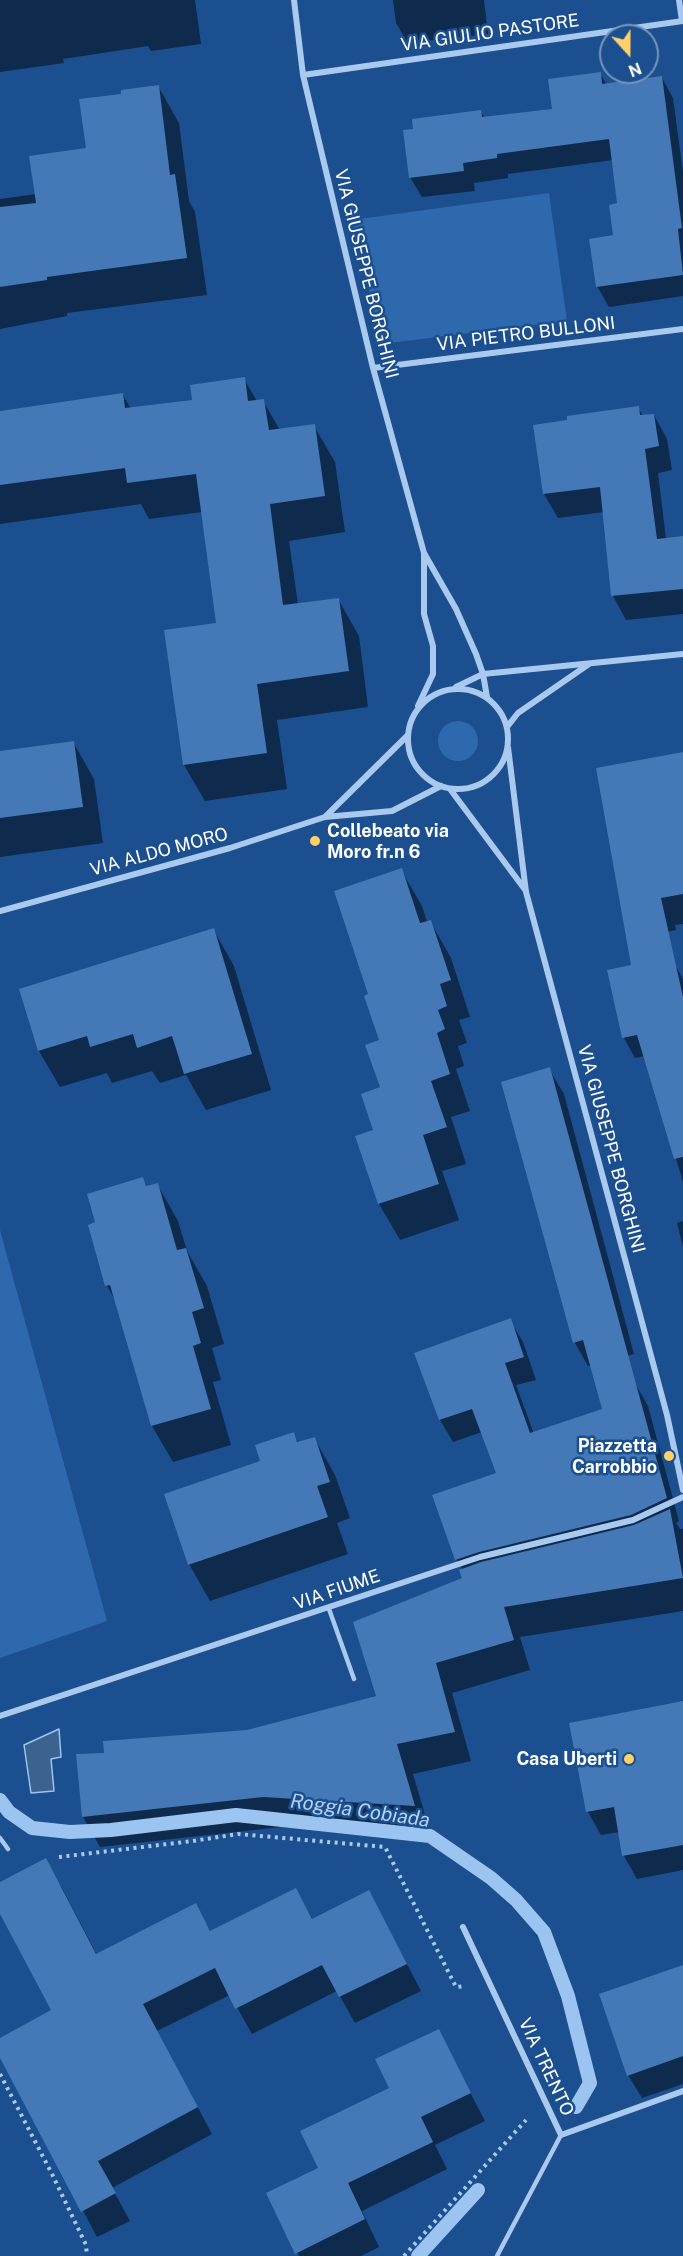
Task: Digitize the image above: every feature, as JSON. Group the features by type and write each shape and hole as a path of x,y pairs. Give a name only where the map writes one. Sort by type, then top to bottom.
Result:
{"street":[{"name":"VIA GIUSEPPE BORGHINI","path":"294,0 303,75 373,368 424,553 456,609 483,674 487,697 500,710 507,727 526,891 667,1415 683,1490"},
{"name":"VIA GIULIO PASTORE","path":"303,75 682,21 679,0"},
{"name":"VIA PIETRO BULLONI","path":"373,368 683,329"},
{"name":"VIA GIUSEPPE BORGHINI","path":"424,553 424,614 433,646 433,674 413,716 408,735 409,751 416,766 426,778 450,789 470,788 488,780 501,766 508,747"},
{"path":"413,716 423,703 437,693 483,674 683,654"},
{"path":"507,727 518,713 589,664"},
{"path":"453,688 471,689 487,697"},
{"name":"VIA ALDO MORO","path":"325,817 408,735"},
{"name":"VIA ALDO MORO","path":"0,911 230,848 325,817 392,811 441,786"},
{"name":"VIA GIUSEPPE BORGHINI","path":"450,789 526,891"},
{"name":"VIA FIUME","path":"0,1716 329,1609 480,1557 633,1520 683,1497"},
{"name":"VIA TRENTO","path":"463,1927 561,2135 683,2091"}],"lane":[{"path":"329,1609 354,1679"},
{"path":"0,1838 8,1850"},
{"path":"497,2256 561,2135"}],"path":[{"path":"59,1857 238,1834 385,1847 456,1988 489,1983"},
{"path":"0,2074 86,2245 87,2256"},
{"path":"404,2256 544,2100"}],"shaded area":[{"path":"549,193 567,321 389,343 381,338 352,220"},
{"path":"458,721 466,722 472,727 477,733 477,749 472,755 466,760 458,761 450,760 444,755 439,749 438,741 439,733 444,727 450,722"},
{"path":"0,1230 107,1621 0,1658"},
{"path":"59,1729 61,1757 51,1759 54,1791 31,1793 24,1745"}],"building":[{"path":"599,72 599,84 659,84 659,76 662,76 682,228 678,229 683,275 596,287 589,239 613,235 609,205 617,203 609,139 497,154 497,158 463,163 464,171 409,178 403,130 413,129 412,119 481,110 482,117 552,109 548,79"},
{"path":"159,85 170,175 175,174 187,258 47,277 47,280 0,287 0,207 36,203 29,156 86,148 79,99 121,94 121,90"},
{"path":"245,377 248,401 264,399 269,430 315,424 325,496 270,504 283,605 339,598 349,671 257,684 267,753 183,765 164,630 216,623 196,474 127,483 125,468 0,485 0,411 123,393 125,408 192,400 190,385"},
{"path":"639,406 640,415 654,414 659,446 645,449 657,539 683,536 683,589 611,596 600,487 543,494 533,425 567,420 567,416"},
{"path":"74,741 83,807 0,818 0,751"},
{"path":"683,752 683,894 661,898 683,997 683,1157 674,1159 637,1035 622,1038 607,970 631,965 596,768"},
{"path":"402,868 420,923 431,920 451,980 440,984 447,1006 438,1010 445,1029 437,1033 450,1074 431,1081 447,1127 423,1135 439,1184 378,1204 355,1136 373,1130 361,1094 380,1087 365,1045 379,1040 364,996 368,994 334,891"},
{"path":"214,928 252,1054 184,1074 172,1036 137,1048 133,1034 90,1047 87,1036 38,1051 19,989"},
{"path":"550,1067 667,1498 631,1515 479,1552 455,1560 432,1495 496,1473 472,1409 439,1420 414,1353 511,1318 524,1357 505,1363 530,1433 602,1409 583,1340 573,1343 501,1082"},
{"path":"143,1177 146,1186 158,1183 177,1250 186,1248 204,1308 192,1312 201,1343 193,1346 211,1409 151,1426 110,1285 105,1286 88,1225 95,1222 87,1194"},
{"path":"294,1432 297,1442 315,1437 330,1482 317,1486 328,1517 188,1565 164,1494 260,1461 255,1445"},
{"path":"670,1509 683,1578 504,1607 514,1640 436,1663 455,1732 397,1744 415,1806 263,1797 82,1817 76,1754 104,1753 103,1741 247,1730 376,1696 353,1622 462,1578 459,1570 481,1562 634,1525"},
{"name":"Casa Uberti","path":"683,1701 683,1845 622,1856 614,1807 586,1812 569,1723"},
{"path":"46,1858 96,1954 196,1903 210,1931 296,1888 312,1919 369,1890 407,1964 339,1997 322,1965 235,2009 215,1968 143,2004 198,2107 98,2161 116,2193 81,2212 0,2058 0,2038 51,2010 0,1914 0,1882"},
{"path":"683,1965 683,2056 627,2076 599,1994"},
{"path":"439,2029 471,2093 421,2117 433,2142 348,2183 365,2219 295,2254 266,2193 318,2168 300,2131 389,2088 375,2059"}],"waterway":[{"name":"Roggia Cobiada","path":"0,1800 9,1812 32,1828 70,1832 111,1830 236,1815 430,1836 491,1878 516,1900 544,1932 568,1996 590,2083 576,2107"},
{"name":"Roggia Cobiada","path":"418,2256 478,2190"}],"place":[{"name":"Collebeato via Moro fr.n 6","path":"315,841"},
{"name":"Piazzetta Carrobbio","path":"669,1456"},
{"name":"Casa Uberti","path":"629,1759"}]}
